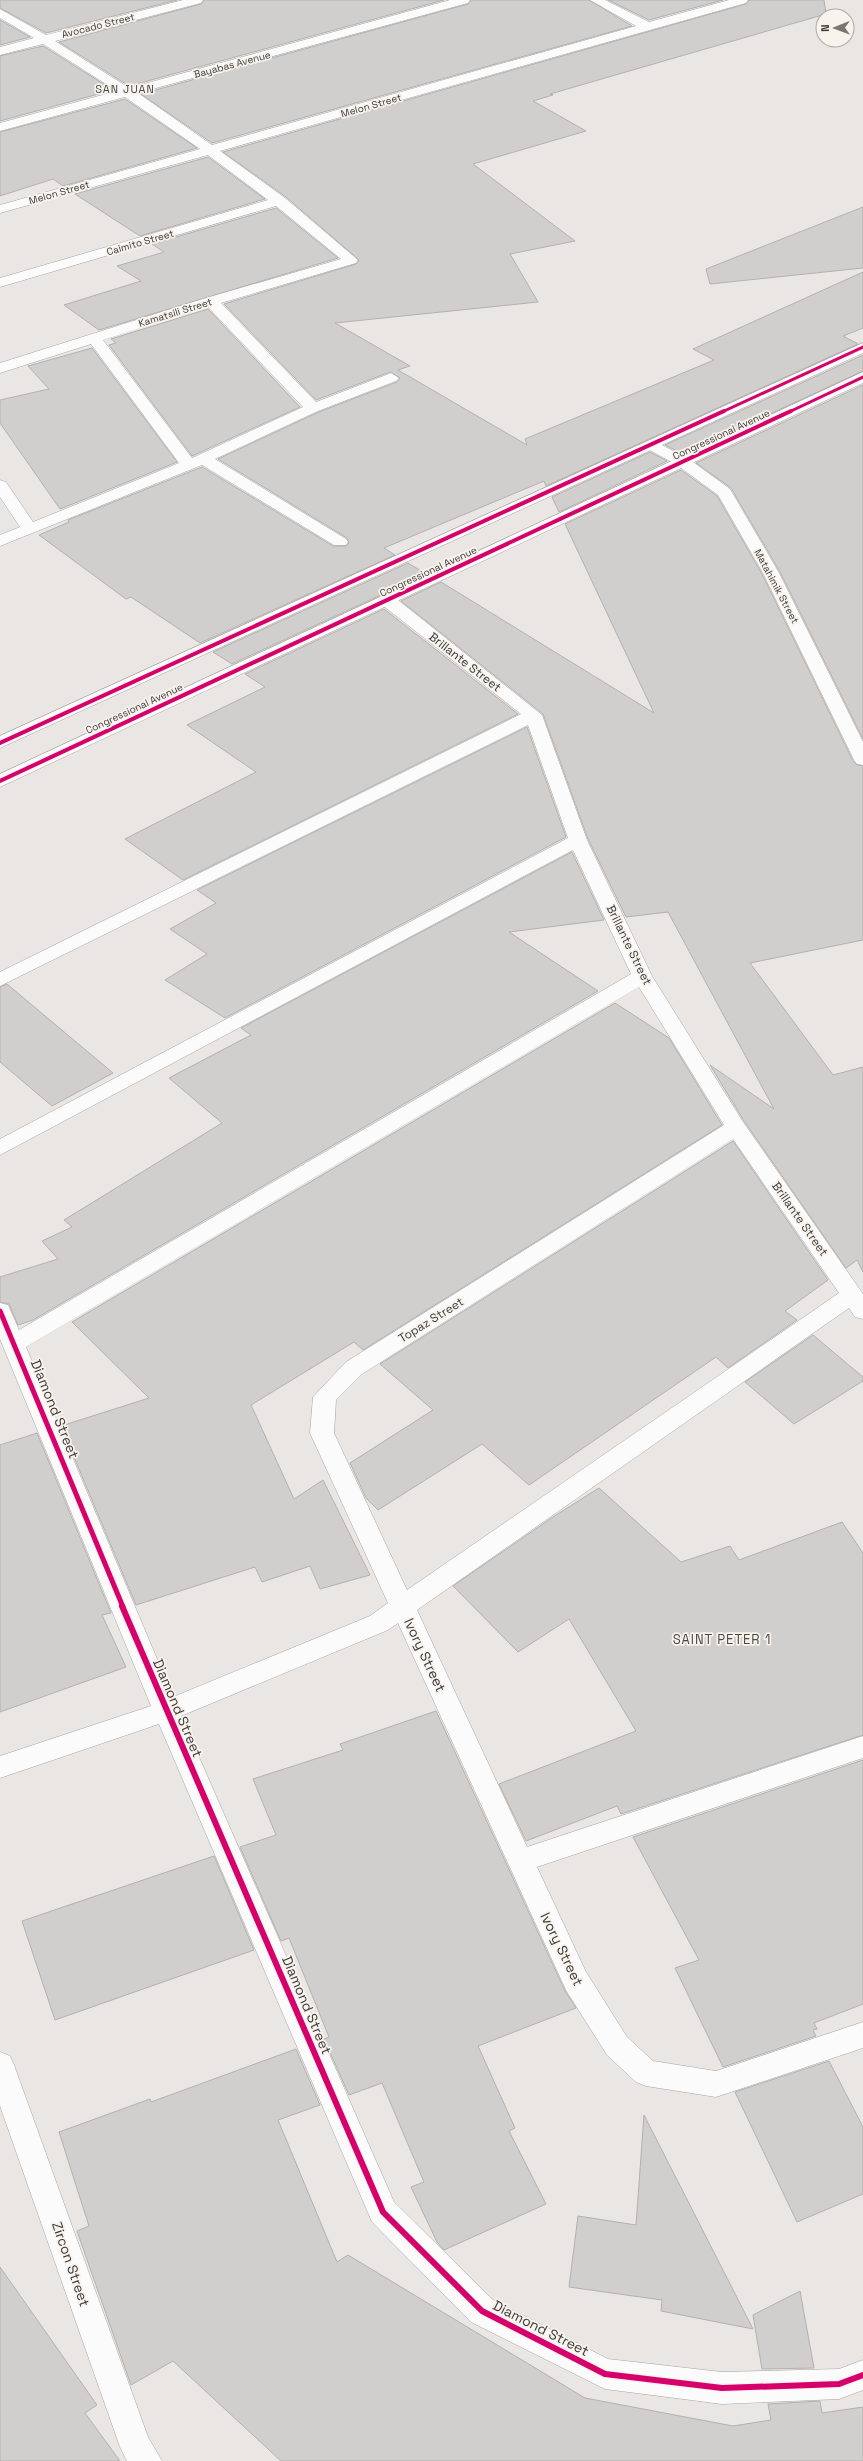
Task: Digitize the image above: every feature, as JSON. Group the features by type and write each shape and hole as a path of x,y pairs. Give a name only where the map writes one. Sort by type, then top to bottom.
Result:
{"street":[{"name":"Avocado Street","path":"0,51 197,0"},
{"name":"Bayabas Avenue","path":"0,127 464,0"},
{"path":"596,0 646,26"},
{"name":"Melon Street","path":"0,209 742,0"},
{"path":"0,13 130,92 213,150 280,201"},
{"name":"Kamatsili Street","path":"0,368 211,301 351,260 280,201"},
{"name":"Caimito Street","path":"0,282 280,201"},
{"path":"211,301 313,408"},
{"path":"94,338 195,462 340,542"},
{"name":"Congressional Avenue","path":"0,743 863,347"},
{"name":"Congressional Avenue","path":"0,781 863,377"},
{"path":"0,541 195,462 313,408 391,378"},
{"name":"Matahimik Street","path":"652,445 683,462 724,492 771,573 863,760"},
{"path":"0,485 30,529"},
{"name":"Brillante Street","path":"387,600 533,716 578,840 642,976 736,1127 858,1302"},
{"path":"0,980 533,716"},
{"path":"0,1148 578,840"},
{"path":"15,1343 642,976"},
{"name":"Topaz Street","path":"403,1607 322,1433 325,1397 354,1368 736,1127"},
{"path":"0,1767 166,1711 379,1623 858,1302"},
{"name":"Diamond Street","path":"0,1312 15,1343 166,1711 383,2212 482,2311 605,2374 722,2388 839,2384 863,2375"},
{"name":"Ivory Street","path":"403,1607 576,1981 617,2046 646,2073 716,2084 863,2035"},
{"path":"520,1861 863,1747"},
{"name":"Zircon Street","path":"0,2065 136,2447 146,2461"}],"building":[{"path":"0,0 177,0 46,33 0,8"},
{"path":"204,0 444,0 129,86 59,42 201,4"},
{"path":"471,0 589,0 632,26 212,143 141,94 468,4"},
{"path":"608,0 723,0 649,20"},
{"path":"749,0 824,0 825,8 815,8 815,17 550,94 553,95 533,101 586,131 473,164 575,241 510,254 538,302 335,323 410,366 398,370 527,445 525,439 714,360 693,349 863,272 863,328 843,336 858,344 546,486 544,481 384,548 395,555 200,643 131,597 126,599 39,535 69,522 68,520 202,467 333,546 346,546 349,543 347,538 218,459 319,412 397,382 400,378 390,372 316,400 224,304 356,264 359,260 286,197 223,152 746,4"},
{"path":"0,20 30,37 0,45"},
{"path":"43,46 113,90 0,121 0,56"},
{"path":"125,99 197,148 63,186 53,179 0,196 0,132"},
{"path":"208,157 265,199 140,236 75,194"},
{"path":"863,207 863,268 710,284 706,269"},
{"path":"276,208 338,258 99,330 64,305 141,281 117,266 164,252 152,244"},
{"path":"208,309 300,407 192,456 109,345 116,343 111,339"},
{"path":"92,348 177,462 60,509 0,423 0,400 49,389 28,366"},
{"path":"863,355 863,371 683,454 665,445"},
{"path":"863,385 863,739 780,572 731,488 696,463"},
{"path":"650,452 667,461 559,512 552,497"},
{"path":"681,470 717,496 762,574 853,761 857,765 863,766 863,940 750,963 833,1075 863,1067 863,1272 857,1260 846,1268 744,1121 710,1065 774,1109 668,912 626,917 588,839 543,714 401,601 441,582 654,713 565,524"},
{"path":"408,563 426,574 232,664 213,652"},
{"path":"384,609 518,714 183,880 125,839 256,772 187,725 265,687 245,674"},
{"path":"527,727 566,837 225,1018 165,980 207,954 170,929 216,903 197,890"},
{"path":"572,852 604,920 509,932 598,991 33,1320 18,1325 9,1304 0,1302 0,1277 58,1259 42,1241 72,1227 64,1220 222,1123 169,1078 251,1035 241,1028"},
{"path":"7,984 113,1073 52,1106 0,1062 0,987"},
{"path":"615,1003 669,1038 722,1125 363,1350 354,1342 251,1405 294,1499 323,1480 370,1575 320,1589 310,1566 262,1582 255,1567 136,1605 61,1426 149,1398 72,1322"},
{"path":"733,1141 828,1280 785,1311 797,1320 728,1368 716,1357 529,1485 482,1444 378,1510 366,1498 350,1463 433,1410 380,1364"},
{"path":"813,1335 863,1377 863,1381 794,1424 745,1382"},
{"path":"37,1433 111,1613 102,1615 126,1667 0,1712 0,1445"},
{"path":"599,1488 681,1562 730,1546 739,1560 842,1522 863,1553 863,1735 621,1814 617,1806 526,1841 499,1784 636,1731 569,1619 518,1652 453,1586 553,1517"},
{"path":"436,1711 565,1991 576,2008 478,2046 515,2128 509,2131 546,2204 444,2250 437,2242 411,2187 424,2182 382,2083 349,2095 324,2039 329,2037 289,1938 281,1941 240,1847 276,1835 253,1779 343,1750 340,1744"},
{"path":"863,1760 863,2004 814,2023 817,2029 813,2030 816,2036 723,2067 675,1968 699,1960 633,1837"},
{"path":"214,1856 254,1950 55,2020 22,1921"},
{"path":"296,2049 320,2105 278,2120 337,2262 348,2255 585,2398 733,2426 771,2420 768,2404 820,2401 822,2413 863,2407 863,2461 281,2461 173,2361 131,2385 77,2231 89,2226 59,2132 150,2099 151,2102"},
{"path":"829,2061 863,2127 863,2194 797,2222 735,2092"},
{"path":"644,2115 753,2329 661,2311 662,2300 569,2287 578,2216 636,2225"},
{"path":"0,2267 97,2405 85,2413 120,2461 0,2461"},
{"path":"800,2291 814,2368 762,2369 753,2315"}],"cycle path":[{"path":"0,743 863,347"},
{"path":"0,781 863,377"},
{"path":"0,1311 166,1711 383,2212 482,2311 605,2374 722,2388 839,2384 863,2375"}],"district":[{"name":"SAN JUAN","path":"125,89"},
{"name":"SAINT PETER 1","path":"722,1639"}]}
